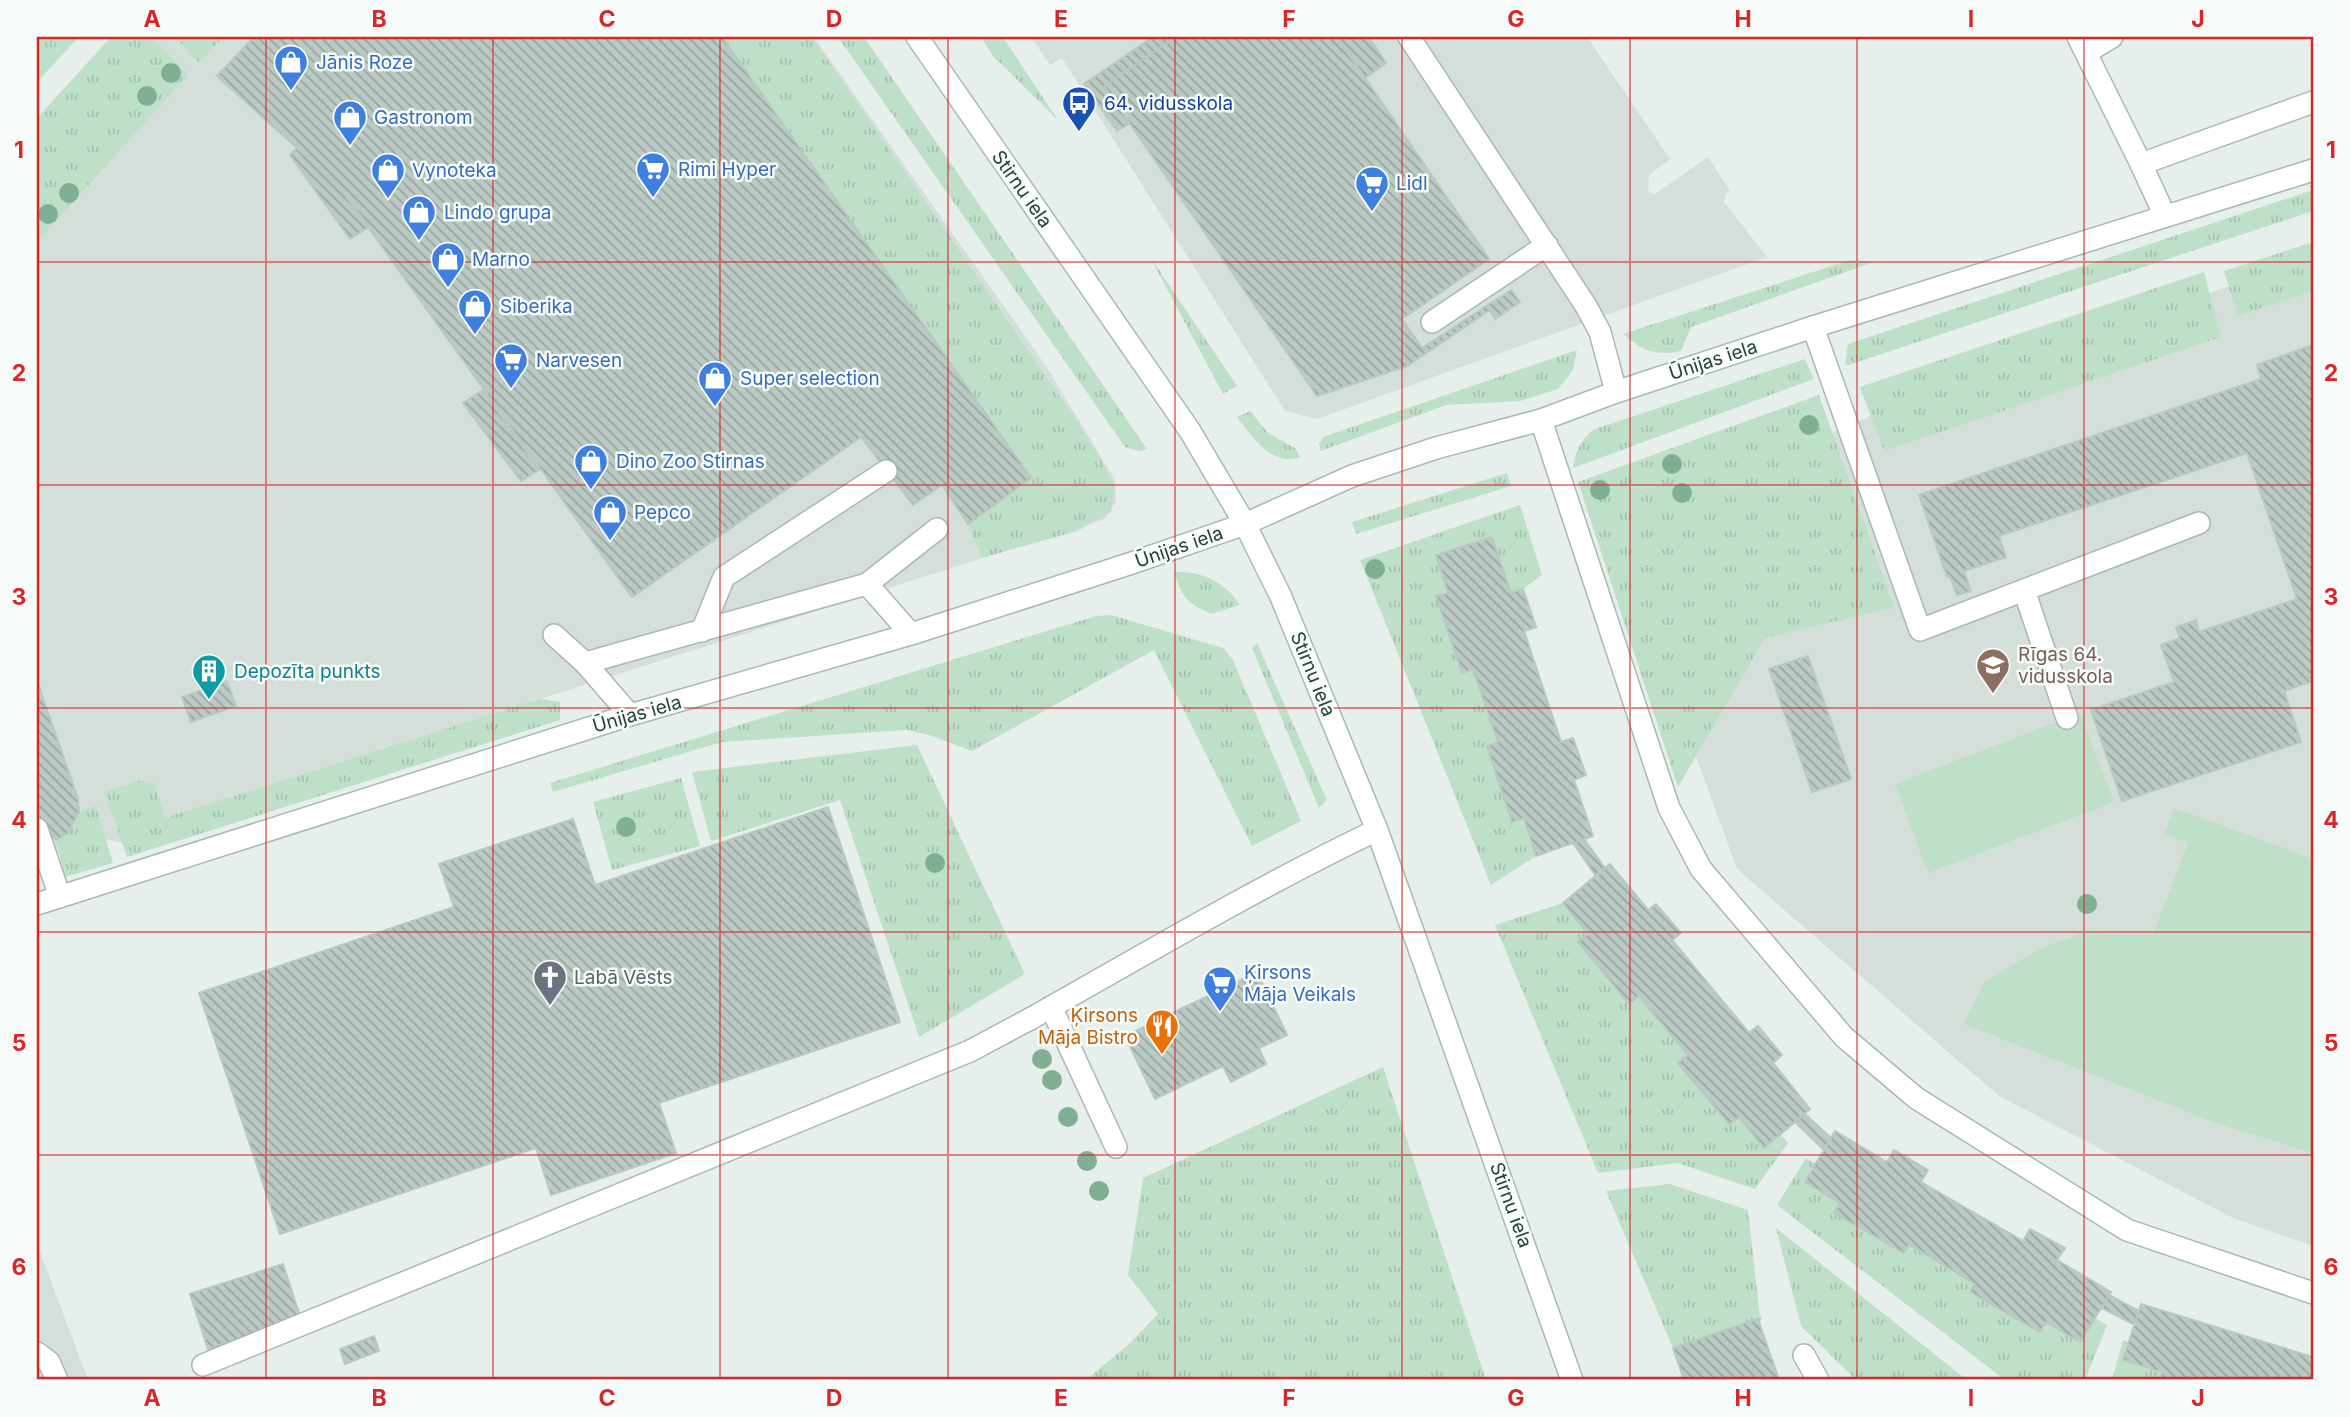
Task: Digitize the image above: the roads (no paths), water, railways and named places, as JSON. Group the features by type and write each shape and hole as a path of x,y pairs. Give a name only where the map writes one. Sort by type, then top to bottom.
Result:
{"street":[{"name":"Stirnu iela","path":"917,37 1190,431 1245,524 1282,597 1377,830 1572,1380"},
{"path":"1409,37 1586,306 1600,332 1616,392"},
{"path":"2112,37 2082,45 2165,216"},
{"path":"2141,164 2313,102"},
{"name":"Ūnijas iela","path":"37,904 630,715 911,634 1245,524 1352,476 1436,448 1542,420 1616,392 1813,327 2313,170"},
{"path":"1432,322 1547,245"},
{"path":"1813,327 1920,630 2199,523"},
{"path":"1542,420 1669,808 1701,869 1844,1037 1916,1098 2127,1230 2313,1293"},
{"path":"702,631 724,577 886,471"},
{"path":"585,663 867,584 937,530"},
{"path":"867,584 911,634"},
{"path":"2024,590 2067,718"},
{"path":"554,635 585,663 630,715"},
{"path":"37,829 60,897"},
{"path":"203,1365 970,1051 1275,881 1377,830"},
{"path":"1051,1007 1116,1147"},
{"path":"37,1353 50,1362 57,1380"},
{"path":"1804,1355 1818,1380"}],"place":[{"name":"Jānis Roze","path":"291,92"},
{"name":"64. vidusskola","path":"1079,133"},
{"name":"Gastronom","path":"350,147"},
{"name":"Rimi Hyper","path":"653,199"},
{"name":"Vynoteka","path":"388,200"},
{"name":"Lidl","path":"1372,213"},
{"name":"Lindo grupa","path":"419,242"},
{"name":"Marno","path":"448,289"},
{"name":"Siberika","path":"475,336"},
{"name":"Narvesen","path":"511,390"},
{"name":"Super selection","path":"715,408"},
{"name":"Dino Zoo Stirnas","path":"591,491"},
{"name":"Pepco","path":"610,542"},
{"name":"Rīgas 64. vidusskola","path":"1993,695"},
{"name":"Depozīta punkts","path":"209,701"},
{"name":"Labā Vēsts","path":"550,1007"},
{"name":"Ķirsons Māja Veikals","path":"1220,1013"},
{"name":"Ķirsons Māja Bistro","path":"1162,1056"}]}
